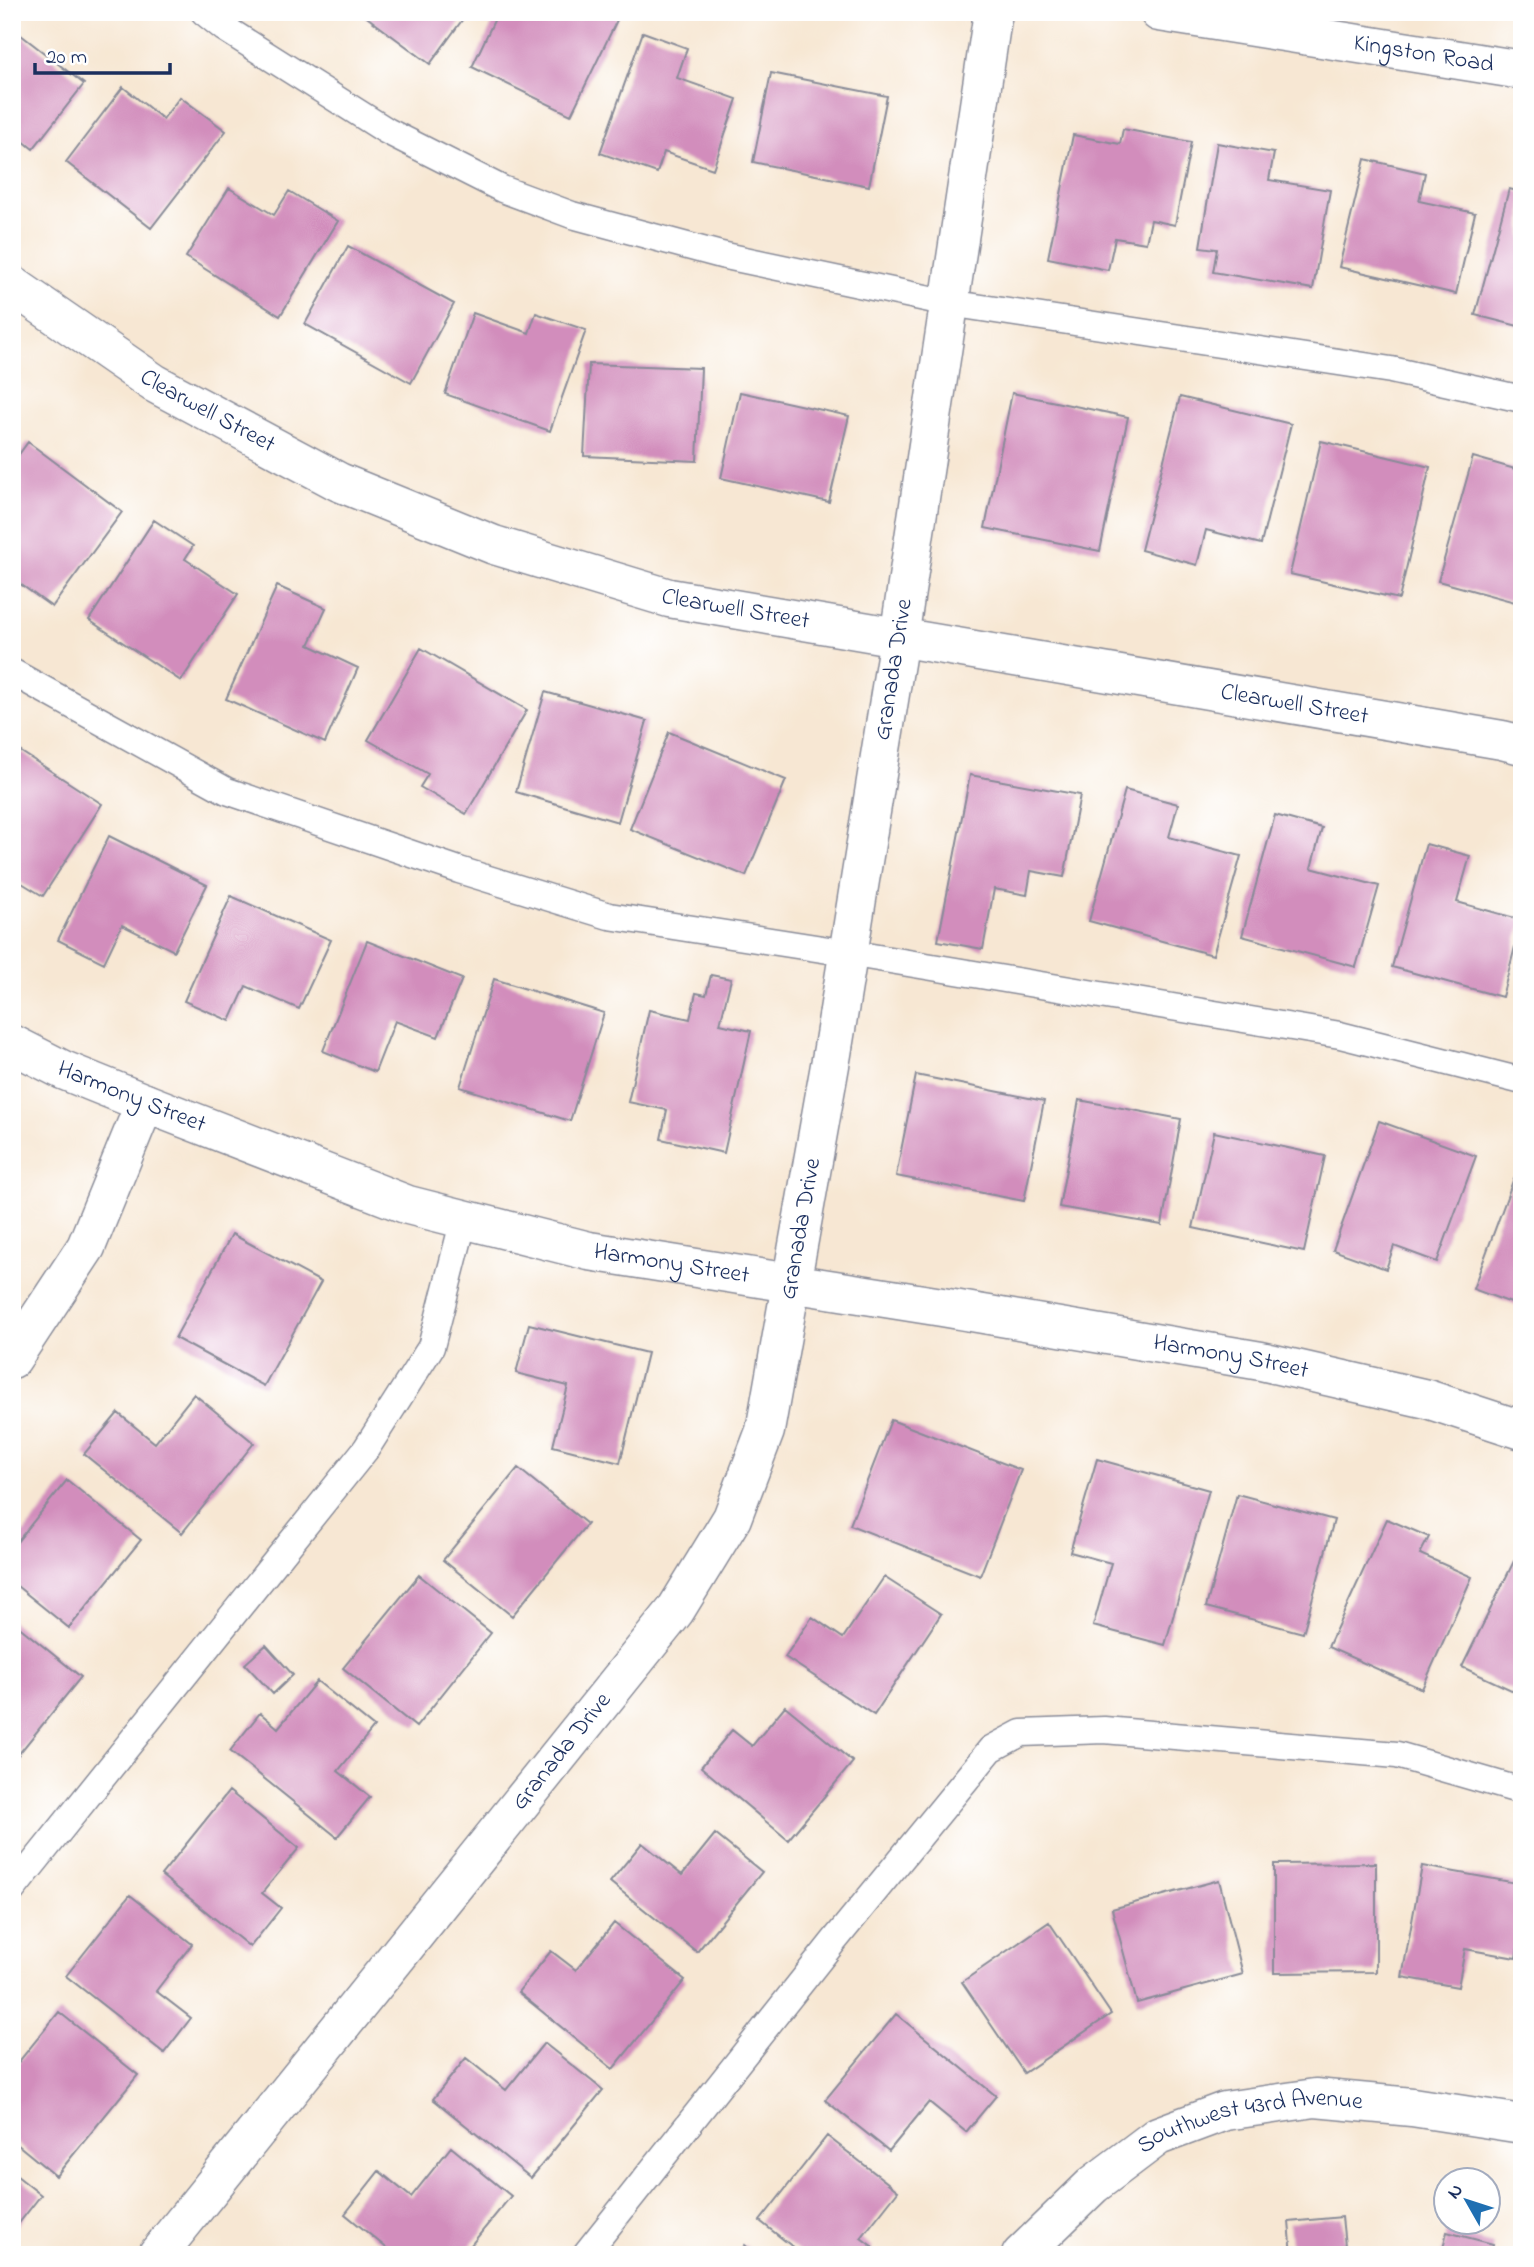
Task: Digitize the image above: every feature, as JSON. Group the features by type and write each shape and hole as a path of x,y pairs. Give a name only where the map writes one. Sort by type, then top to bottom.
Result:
{"street":[{"name":"Granada Drive","path":"157,2255 675,1611 732,1518 765,1431 848,953 899,638 993,12"},
{"name":"Kingston Road","path":"1159,12 1522,69"},
{"name":"Clearwell Street","path":"12,285 166,390 339,482 494,545 669,598 1522,745"},
{"name":"Harmony Street","path":"12,1045 63,1070 408,1205 589,1251 1261,1362 1427,1399 1522,1430"},
{"path":"12,1359 86,1247 145,1103"},
{"name":"Southwest 43rd Avenue","path":"1021,2255 1093,2185 1158,2136 1225,2111 1315,2098 1412,2107 1522,2124"}],"lane":[{"path":"204,12 224,28 387,131 502,189 572,215 721,255 949,303 1391,370 1522,399"},
{"path":"12,672 227,790 459,870 609,916 1340,1035 1522,1081"},
{"path":"12,1890 366,1449 431,1347 464,1219"},
{"path":"584,2255 991,1749 1021,1733 1104,1730 1397,1755 1522,1791"}],"building":[{"path":"360,12 468,12 430,64"},
{"path":"498,12 606,12 618,18 571,115 472,67"},
{"path":"12,28 84,84 33,149 12,132"},
{"path":"643,32 687,48 677,78 737,99 713,169 664,152 657,173 600,153"},
{"path":"771,73 887,96 869,186 753,162"},
{"path":"123,87 163,119 180,97 226,131 151,228 66,162"},
{"path":"1123,129 1191,142 1175,225 1151,220 1146,243 1115,238 1108,270 1048,258 1073,135 1120,144"},
{"path":"1217,143 1274,153 1269,180 1330,190 1313,289 1213,272 1217,249 1200,247"},
{"path":"1365,159 1425,173 1419,201 1475,213 1456,294 1339,267"},
{"path":"229,188 274,215 289,191 338,221 280,316 186,257"},
{"path":"1509,189 1522,192 1522,327 1475,315"},
{"path":"348,246 454,304 411,383 305,324"},
{"path":"473,313 529,333 536,313 586,330 550,431 445,394"},
{"path":"589,364 701,368 697,461 584,456"},
{"path":"740,392 849,416 829,502 721,478"},
{"path":"1012,393 1128,417 1100,551 985,528"},
{"path":"1180,397 1291,424 1261,544 1206,530 1197,565 1141,550"},
{"path":"1321,441 1430,467 1399,599 1290,574"},
{"path":"28,442 122,512 52,607 12,578 12,464"},
{"path":"1473,457 1522,471 1522,604 1438,581"},
{"path":"154,520 193,546 185,559 238,594 181,681 89,620"},
{"path":"277,586 326,608 309,645 358,668 325,743 226,699"},
{"path":"421,648 527,710 466,814 420,787 428,774 368,740"},
{"path":"545,692 647,721 618,822 516,792"},
{"path":"669,732 786,780 746,876 630,829"},
{"path":"12,746 102,804 43,896 12,877"},
{"path":"970,775 1080,795 1064,877 1031,871 1027,895 994,889 983,949 938,941"},
{"path":"1125,790 1178,804 1169,837 1241,856 1213,955 1089,921"},
{"path":"1275,815 1322,828 1311,868 1379,886 1356,967 1242,936"},
{"path":"109,836 207,885 174,951 122,925 104,963 58,940"},
{"path":"1426,844 1470,856 1457,902 1522,920 1502,997 1392,967"},
{"path":"231,896 331,940 299,1009 246,986 230,1021 184,1001"},
{"path":"367,941 462,979 438,1037 395,1021 375,1072 323,1051"},
{"path":"711,975 731,979 720,1024 751,1031 724,1153 661,1139 667,1110 628,1102 649,1010 690,1019 696,993 706,995"},
{"path":"494,979 604,1013 570,1121 460,1087"},
{"path":"916,1075 1044,1101 1024,1201 896,1176"},
{"path":"1079,1100 1181,1119 1162,1225 1059,1207"},
{"path":"1379,1121 1476,1156 1437,1262 1394,1246 1386,1269 1333,1250"},
{"path":"1214,1132 1325,1156 1304,1252 1193,1228"},
{"path":"1514,1178 1522,1181 1522,1307 1473,1289"},
{"path":"232,1234 321,1282 264,1386 175,1338"},
{"path":"529,1324 647,1353 620,1463 553,1446 568,1386 516,1373"},
{"path":"194,1394 254,1443 182,1533 84,1454 118,1413 155,1443"},
{"path":"891,1420 1021,1470 980,1576 850,1525"},
{"path":"1097,1459 1209,1490 1165,1645 1093,1626 1111,1563 1070,1552"},
{"path":"518,1468 587,1524 512,1616 443,1560"},
{"path":"67,1480 141,1540 69,1628 12,1582 12,1548"},
{"path":"1237,1494 1334,1520 1303,1633 1206,1607"},
{"path":"1387,1519 1429,1537 1420,1554 1472,1577 1422,1689 1328,1647"},
{"path":"1515,1559 1522,1562 1522,1695 1462,1667"},
{"path":"419,1575 491,1633 416,1727 343,1668"},
{"path":"884,1577 941,1614 874,1715 785,1657 812,1617 843,1638"},
{"path":"12,1621 81,1677 14,1760 12,1758"},
{"path":"266,1645 293,1675 273,1694 245,1664"},
{"path":"317,1681 374,1727 338,1771 370,1797 337,1837 230,1751 260,1713 278,1728"},
{"path":"785,1706 853,1762 788,1840 701,1767 732,1730 752,1746"},
{"path":"229,1791 299,1848 262,1893 281,1908 250,1947 161,1875"},
{"path":"715,1834 762,1872 697,1952 610,1882 642,1843 682,1875"},
{"path":"1376,1863 1376,1972 1274,1973 1274,1864"},
{"path":"1422,1866 1522,1884 1522,1927 1516,1958 1465,1949 1458,1987 1402,1977"},
{"path":"1219,1880 1243,1974 1137,2003 1112,1909"},
{"path":"130,1895 192,1944 156,1991 191,2018 164,2053 66,1976"},
{"path":"1049,1922 1111,2014 1024,2073 962,1982"},
{"path":"614,1923 685,1980 613,2069 518,1992 551,1951 576,1970"},
{"path":"59,2012 138,2075 56,2176 12,2140 12,2070"},
{"path":"896,2014 996,2096 966,2132 929,2102 889,2151 825,2100"},
{"path":"544,2043 603,2090 531,2178 433,2099 466,2058 506,2090"},
{"path":"827,2136 898,2191 861,2238 873,2247 867,2255 803,2255 760,2221"},
{"path":"451,2147 511,2196 463,2255 395,2255 345,2214 379,2171 411,2197"},
{"path":"12,2172 41,2195 12,2232"},
{"path":"1342,2217 1346,2255 1292,2255 1289,2222"},
{"path":"1446,2236 1462,2236 1493,2244 1491,2255 1441,2255"},
{"path":"745,2245 756,2255 737,2255"}]}
